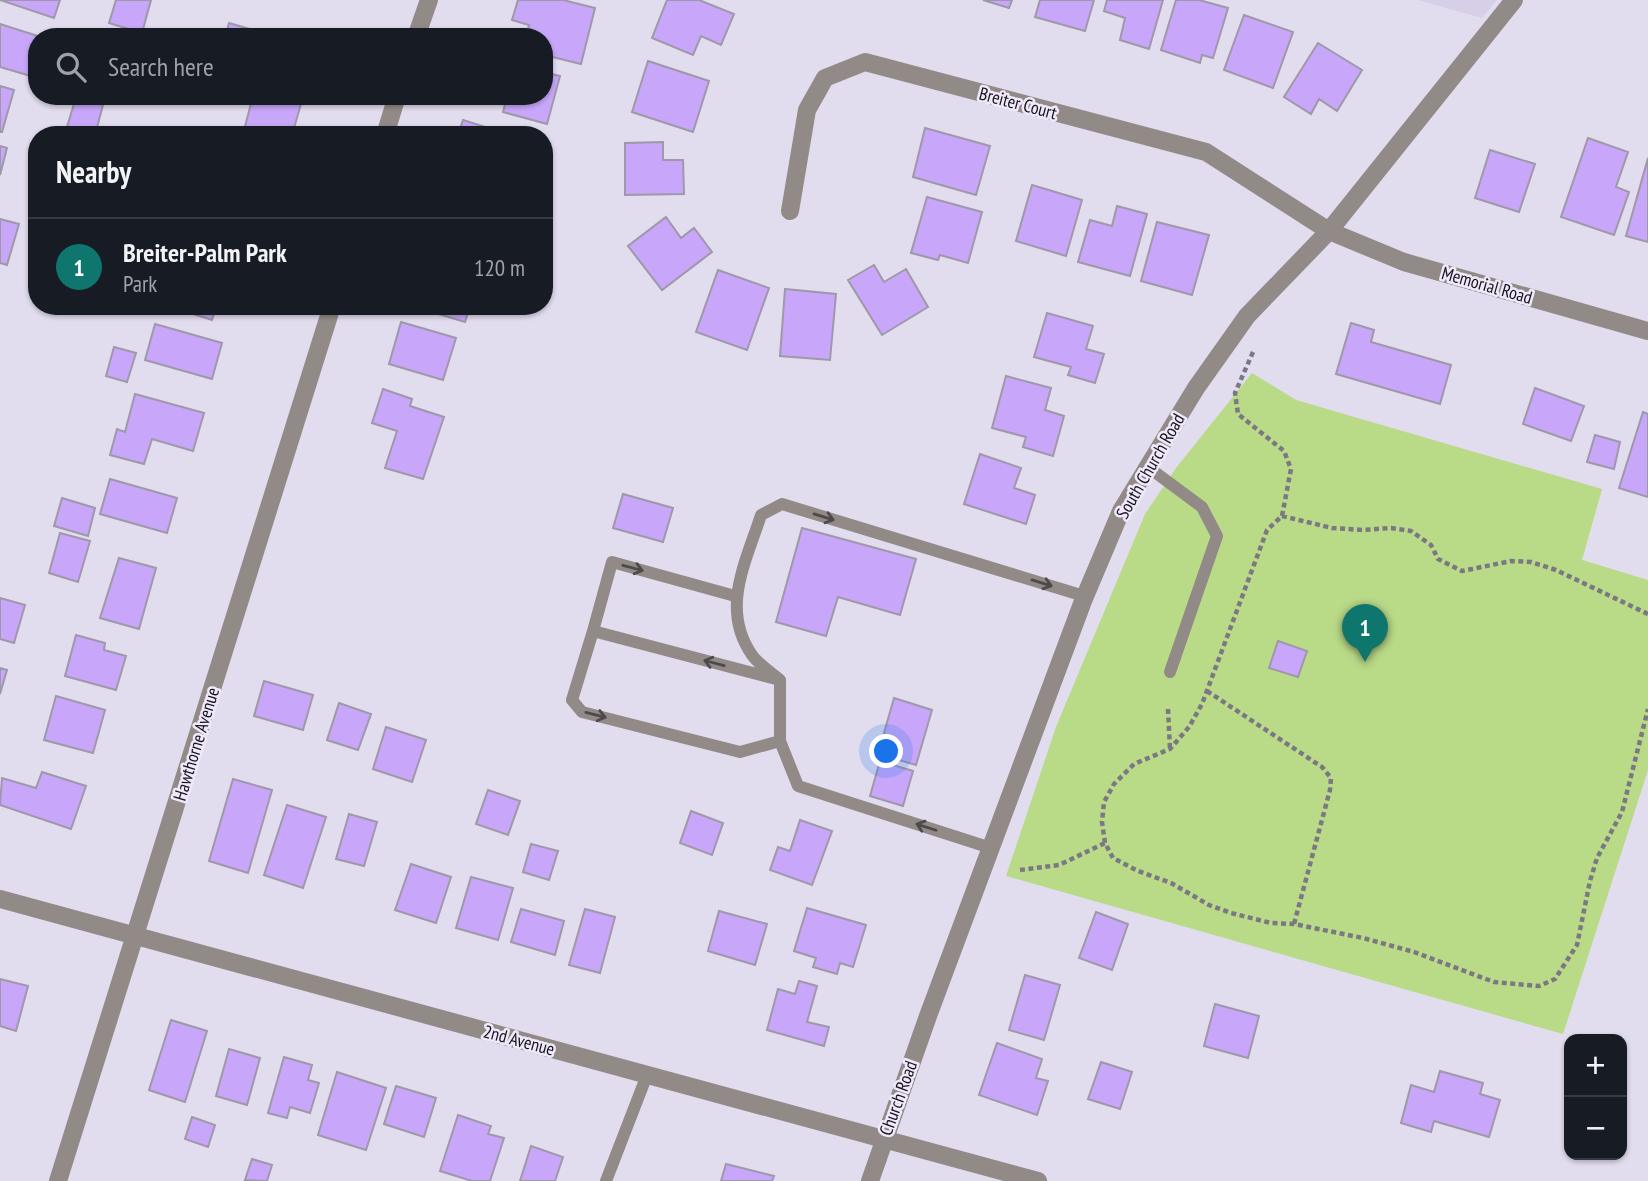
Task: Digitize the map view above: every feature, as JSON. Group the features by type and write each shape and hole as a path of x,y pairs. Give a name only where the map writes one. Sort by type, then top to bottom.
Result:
{"street":[{"path":"419,28 429,0"},
{"name":"South Church Road","path":"928,1016 1084,596 1121,511 1196,388 1247,316 1329,231 1514,0"},
{"name":"Breiter Court","path":"790,211 807,110 825,78 865,62 1206,152 1329,231"},
{"path":"388,126 394,105"},
{"name":"Memorial Road","path":"1329,231 1404,262 1648,331"},
{"name":"Hawthorne Avenue","path":"58,1181 329,315"},
{"name":"2nd Avenue","path":"0,899 1038,1181"},
{"name":"Church Road","path":"870,1181 928,1016"}],"lane":[{"path":"1148,467 1202,507 1217,536 1170,672"},
{"path":"991,848 798,786 780,741 780,680 752,656 739,628 735,596 761,515 782,504 1084,596"},
{"path":"735,596 612,562 572,700 582,712 740,752 780,741"},
{"path":"593,631 780,680"},
{"path":"606,1181 647,1075"}],"path":[{"path":"1253,352 1235,393 1238,414 1284,451 1291,470 1282,516 1267,530 1207,691 1189,727 1170,749 1134,764 1114,784 1104,802 1102,822 1105,843 1113,858 1171,883 1209,905 1270,923 1294,924 1363,938 1414,952 1494,982 1539,986 1555,979 1577,945 1590,881 1597,858 1622,811 1648,709"},
{"path":"1282,516 1332,528 1391,528 1411,531 1431,545 1438,559 1462,571 1511,561 1531,562 1556,570 1648,614"},
{"path":"1207,691 1322,767 1331,778 1294,924"},
{"path":"1168,709 1170,749"},
{"path":"1020,870 1059,865 1105,843"}],"shaded area":[{"path":"1418,0 1497,0 1482,18"}],"green space":[{"path":"1252,373 1296,400 1602,489 1582,560 1648,580 1648,770 1563,1034 1006,876 1056,727 1145,514 1176,468"}],"building":[{"path":"0,0 60,0 54,18"},
{"path":"116,0 151,0 143,28 126,28 109,23"},
{"path":"518,0 563,0 595,8 581,64 553,57 553,28 528,28 529,25 512,20"},
{"path":"667,0 699,0 734,14 721,45 701,36 693,55 652,38"},
{"path":"983,0 1012,0 1009,8"},
{"path":"1040,0 1094,0 1085,31 1035,17"},
{"path":"1107,0 1163,0 1149,49 1120,40 1125,18 1104,11"},
{"path":"1176,0 1199,0 1228,8 1213,58 1202,55 1200,63 1161,50"},
{"path":"1244,15 1293,32 1273,88 1224,70"},
{"path":"229,23 246,28 228,28"},
{"path":"0,24 28,33 28,75 0,67"},
{"path":"1318,43 1362,70 1337,111 1319,99 1311,114 1284,97"},
{"path":"648,61 709,81 693,132 632,112"},
{"path":"553,74 560,76 553,102"},
{"path":"0,86 14,90 2,132 0,132"},
{"path":"74,105 103,105 97,126 67,126"},
{"path":"251,105 301,105 295,126 245,126"},
{"path":"505,105 552,105 547,124 503,112"},
{"path":"463,120 482,126 461,126"},
{"path":"925,128 990,146 976,195 913,177"},
{"path":"1588,138 1628,152 1616,187 1629,192 1614,235 1561,217"},
{"path":"663,142 663,160 683,160 684,194 625,195 625,143"},
{"path":"0,146 7,148 0,175"},
{"path":"1490,150 1535,164 1519,212 1475,198"},
{"path":"1648,158 1648,242 1626,236"},
{"path":"1032,185 1082,200 1066,256 1016,241"},
{"path":"927,197 982,212 968,263 940,255 938,260 911,253"},
{"path":"1117,206 1147,214 1130,276 1078,262 1090,220 1112,226"},
{"path":"666,217 681,238 694,228 712,252 662,290 628,246"},
{"path":"0,219 19,224 7,265 0,263"},
{"path":"1157,222 1209,235 1192,295 1141,281"},
{"path":"874,265 884,282 906,269 928,307 882,335 848,280"},
{"path":"718,270 769,288 747,350 696,332"},
{"path":"785,289 836,294 830,360 780,356"},
{"path":"1047,313 1093,326 1086,349 1104,354 1095,383 1068,375 1071,367 1034,357"},
{"path":"196,315 213,315 212,320"},
{"path":"442,315 467,315 465,322"},
{"path":"401,322 456,338 443,380 389,364"},
{"path":"1351,323 1374,330 1371,342 1451,365 1440,404 1336,374"},
{"path":"155,324 222,343 212,379 145,360"},
{"path":"114,347 136,353 127,382 106,376"},
{"path":"1006,376 1051,388 1045,410 1064,416 1053,456 1023,447 1026,437 992,428"},
{"path":"1535,388 1584,406 1571,441 1523,424"},
{"path":"383,389 412,399 410,406 444,417 423,479 385,468 397,431 372,423"},
{"path":"135,394 204,413 193,451 152,439 144,464 110,455 117,429 125,432"},
{"path":"1643,412 1648,414 1648,497 1619,488"},
{"path":"1595,435 1620,442 1614,469 1587,462"},
{"path":"980,454 1021,468 1014,488 1035,495 1026,524 964,504"},
{"path":"110,479 177,498 167,533 100,514"},
{"path":"623,494 673,508 663,542 613,528"},
{"path":"62,498 95,508 88,536 54,526"},
{"path":"802,528 916,559 900,615 838,597 826,636 776,622"},
{"path":"60,533 90,541 78,582 49,573"},
{"path":"119,558 156,568 139,629 100,618"},
{"path":"0,598 25,605 14,643 0,639"},
{"path":"76,635 105,643 104,650 126,656 116,690 65,676"},
{"path":"1278,641 1307,651 1298,677 1269,668"},
{"path":"0,668 7,670 0,694"},
{"path":"264,681 313,695 303,730 254,716"},
{"path":"56,696 105,710 93,753 44,740"},
{"path":"894,698 932,710 916,765 878,754"},
{"path":"339,703 371,714 358,750 327,740"},
{"path":"386,727 426,740 412,782 373,769"},
{"path":"880,761 913,771 903,806 870,796"},
{"path":"42,772 86,786 71,829 0,805 2,778 36,788"},
{"path":"233,779 272,790 248,873 209,861"},
{"path":"488,790 520,801 508,835 476,824"},
{"path":"287,805 326,817 303,888 264,875"},
{"path":"691,811 723,823 712,855 680,843"},
{"path":"349,814 377,822 364,866 336,859"},
{"path":"800,820 832,831 812,885 770,870 778,847 790,851"},
{"path":"531,844 558,851 549,880 523,872"},
{"path":"411,864 451,877 436,923 395,910"},
{"path":"471,877 513,888 498,940 456,928"},
{"path":"807,908 866,925 853,967 840,963 837,974 813,967 816,958 794,951"},
{"path":"521,909 564,921 555,955 511,942"},
{"path":"585,909 615,917 600,973 569,965"},
{"path":"719,911 767,924 755,965 708,951"},
{"path":"1096,912 1128,924 1112,970 1079,958"},
{"path":"1025,975 1060,985 1044,1040 1009,1030"},
{"path":"0,979 28,986 16,1031 0,1026"},
{"path":"799,981 817,986 807,1022 829,1027 824,1046 767,1030 778,989 795,994"},
{"path":"1215,1004 1259,1016 1248,1058 1204,1046"},
{"path":"171,1020 207,1031 185,1102 149,1090"},
{"path":"997,1043 1042,1059 1036,1078 1048,1081 1037,1115 979,1095"},
{"path":"229,1049 260,1058 247,1105 216,1096"},
{"path":"284,1057 312,1065 308,1080 319,1083 310,1113 290,1107 287,1118 268,1113"},
{"path":"1101,1062 1132,1072 1120,1109 1088,1099"},
{"path":"1440,1071 1483,1083 1480,1094 1500,1100 1489,1137 1434,1121 1431,1132 1401,1123 1411,1085 1434,1092"},
{"path":"337,1072 386,1088 366,1150 318,1135"},
{"path":"396,1086 436,1098 424,1137 384,1124"},
{"path":"458,1115 491,1126 488,1134 504,1138 490,1181 472,1181 440,1171"},
{"path":"192,1117 215,1125 208,1147 185,1139"},
{"path":"531,1146 563,1157 555,1181 520,1181"},
{"path":"252,1159 272,1165 267,1181 245,1180"},
{"path":"726,1164 774,1176 772,1181 721,1181"}],"place":[{"name":"Breiter-Palm Park","path":"1365,662"}]}
